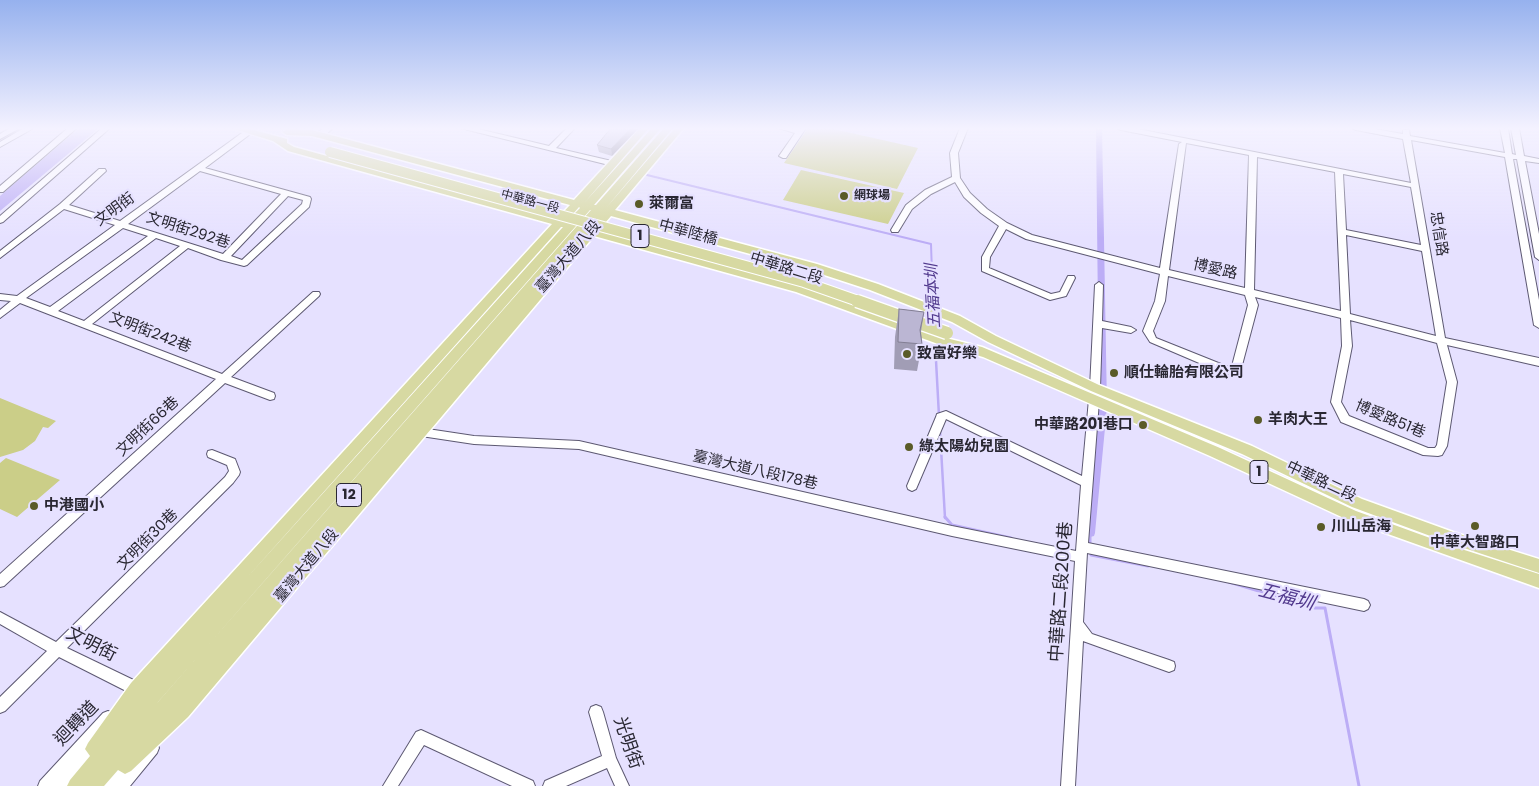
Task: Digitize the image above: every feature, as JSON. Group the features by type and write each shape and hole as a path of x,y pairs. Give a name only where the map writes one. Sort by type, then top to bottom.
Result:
{"main road":[{"name":"中華路一段","path":"348,165 576,227"},
{"name":"中華陸橋","path":"389,165 804,282 949,330"},
{"name":"中華路一段","path":"436,165 593,208"},
{"name":"臺灣大道八段","path":"593,208 613,165"},
{"name":"臺灣大道八段","path":"109,757 593,208 628,165"},
{"name":"臺灣大道八段","path":"109,757 576,227 634,165"},
{"name":"臺灣大道八段","path":"593,208 640,165"},
{"name":"中華路二段","path":"593,208 852,280 956,319 1094,394 1351,515 1539,581"},
{"name":"臺灣大道八段","path":"160,700 421,432 576,227"},
{"name":"中華路二段","path":"576,227 800,289 942,341 984,353 1247,450 1357,503 1452,538 1539,566"},
{"name":"中華路二段","path":"949,330 992,339"},
{"name":"中華路二段","path":"949,330 984,353"},
{"name":"12","path":"76,786 109,757"},
{"name":"12","path":"92,786 109,757"}],"street":[{"path":"0,190 30,165"},
{"path":"0,220 64,165"},
{"name":"文明街","path":"0,315 19,299 206,165"},
{"path":"895,230 909,207 928,192 956,178 955,165"},
{"path":"1179,165 1160,301 1148,331 1153,340 1225,370 1236,369 1253,305 1249,292 1253,165"},
{"path":"1307,165 1416,186"},
{"name":"忠信路","path":"1412,165 1441,340 1452,382 1442,446 1438,452"},
{"path":"1510,165 1539,325"},
{"path":"1522,165 1539,257"},
{"path":"200,169 286,193 224,258"},
{"name":"博愛路51巷","path":"1339,171 1348,316 1347,346 1336,402 1345,419 1427,452 1438,452"},
{"path":"0,255 63,206 102,172"},
{"name":"博愛路","path":"956,178 967,195 1004,225 1029,236 1164,272 1539,362"},
{"name":"文明街292巷","path":"63,206 244,263 306,205 307,199 286,193"},
{"path":"1004,225 986,258 985,269 1050,297 1063,294 1070,278"},
{"path":"1342,232 1426,249"},
{"path":"51,311 154,235"},
{"path":"86,324 188,245"},
{"name":"中華路二段200巷","path":"1068,786 1077,623 1099,324 1099,285"},
{"name":"文明街66巷","path":"0,582 316,294"},
{"name":"文明街242巷","path":"0,297 19,299 270,396"},
{"path":"1099,324 1131,330"},
{"path":"912,486 941,417 946,415 1087,483"},
{"name":"臺灣大道八段178巷","path":"421,432 474,440 578,445 932,527 1082,552 1364,605"},
{"name":"文明街30巷","path":"58,650 229,480 235,472 231,462 212,454"},
{"name":"文明街","path":"0,618 58,650 160,700"},
{"path":"1077,623 1088,638 1168,666"},
{"path":"0,706 58,650"},
{"path":"121,786 160,700"},
{"name":"迴轉道","path":"44,786 160,700"},
{"name":"光明街","path":"596,712 610,760 622,786"},
{"path":"390,786 421,737 528,786"},
{"path":"61,786 109,757"},
{"path":"107,786 109,757"},
{"path":"550,786 610,760"}],"green space":[{"path":"791,165 909,165 897,189"},
{"name":"網球場","path":"801,170 904,193 888,224 783,200"},
{"path":"0,398 56,421 48,428 43,427 35,441 23,450 0,457"},
{"path":"6,458 60,480 17,517 0,509 0,463"}],"shaded area":[{"path":"36,165 55,165 0,211 0,196"}],"building":[{"path":"899,309 924,312 920,330 922,344 898,342"}],"waterway":[{"path":"1090,533 1103,407 1100,165"},
{"name":"五福本圳","path":"647,175 931,244 933,302"},
{"name":"五福本圳","path":"933,301 934,324"},
{"name":"五福本圳","path":"935,342 939,416"},
{"name":"五福本圳","path":"940,431 945,518"},
{"name":"五福本圳","path":"945,517 952,525 1011,538"},
{"name":"五福圳","path":"1090,533 1090,546"},
{"name":"五福圳","path":"1090,551 1091,555 1148,566"},
{"name":"五福圳","path":"1229,582 1315,608 1325,608 1359,786"}],"place":[{"name":"網球場","path":"844,196"},
{"name":"萊爾富","path":"639,204"},
{"name":"致富好樂","path":"907,354"},
{"name":"順仕輪胎有限公司","path":"1114,373"},
{"name":"羊肉大王","path":"1258,420"},
{"name":"中華路201巷口","path":"1143,425"},
{"name":"綠太陽幼兒園","path":"909,447"},
{"name":"中港國小","path":"34,506"},
{"name":"中華大智路口","path":"1475,526"},
{"name":"川山岳海","path":"1321,527"}]}
